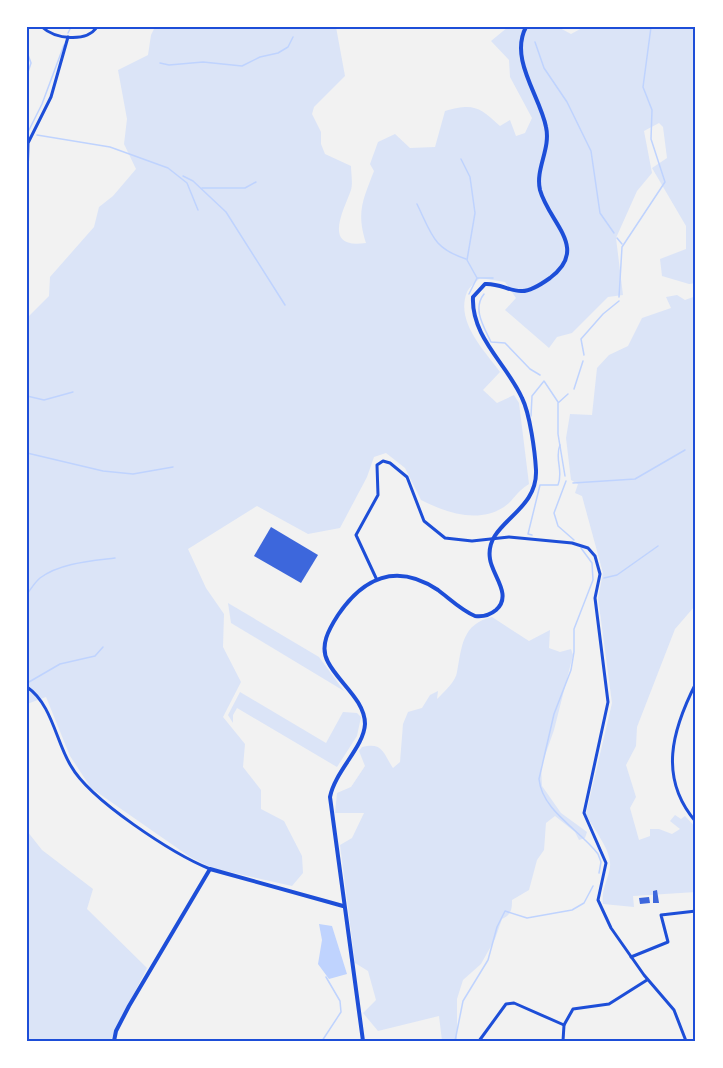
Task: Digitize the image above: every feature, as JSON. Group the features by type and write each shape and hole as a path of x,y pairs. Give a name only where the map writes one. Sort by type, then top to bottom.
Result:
{"street":[{"path":"42,27 47,32 68,37 93,33 97,27"},
{"path":"363,1041 342,906 330,797 336,777 363,735 364,718 361,707 328,662 324,647 330,627 355,592 376,578 399,576 412,578 437,590 468,613 486,615 499,607 503,597 489,559 492,539 499,529 525,506 536,473 523,398 476,322 473,297 485,284 496,284 523,292 532,288 561,268 568,250 566,240 541,192 539,180 549,144 542,110 522,59 520,48 526,27"},
{"path":"27,181 28,143 51,97 68,37"},
{"path":"376,578 356,536 378,495 376,471 377,465 383,461 407,477 424,521 435,532 457,541 509,537 580,544 588,548 599,564 600,574 595,598 608,702 584,813 606,863 598,890 600,909 647,980 674,1010 686,1041"},
{"path":"696,683 681,717 672,750 677,794 696,822"},
{"path":"27,687 39,699 72,768 86,786 174,850 210,869 342,906"},
{"path":"114,1041 116,1030 129,1006 210,869"},
{"path":"631,957 667,943 661,915 678,911 696,911"},
{"path":"563,1041 564,1025 573,1009 609,1004 647,980"},
{"path":"479,1041 506,1004 514,1003 564,1025"}],"shaded area":[{"path":"155,27 336,27 345,76 314,107 312,114 321,132 321,144 325,154 351,166 352,187 339,227 340,235 352,244 366,243 361,214 374,171 370,164 378,142 395,134 410,148 435,147 445,111 463,107 476,108 500,126 510,120 516,136 525,133 532,118 510,77 509,60 491,41 508,27 558,27 571,34 584,27 696,27 696,283 689,284 662,276 660,259 686,249 686,226 652,168 667,158 663,127 659,123 644,131 652,173 637,191 616,238 623,295 608,297 572,333 557,337 549,348 505,310 516,298 505,282 480,278 467,292 464,303 468,325 500,372 483,390 497,403 514,395 519,403 529,484 499,510 477,515 454,513 421,500 405,468 386,453 374,457 367,477 340,528 308,534 257,506 188,549 206,588 224,614 223,647 241,682 223,717 245,744 243,767 261,790 261,809 284,821 302,856 303,873 292,886 212,868 190,857 91,788 70,756 46,697 27,704 27,318 49,296 50,277 94,227 99,207 113,196 136,169 124,144 127,119 118,70 148,55 151,35"},
{"path":"677,295 685,300 696,296 696,596 694,607 675,629 637,727 636,746 626,765 636,797 630,808 639,840 650,836 650,829 659,829 672,834 680,829 670,821 675,815 681,819 685,816 696,828 696,892 633,896 634,907 603,904 610,860 586,814 612,703 598,598 603,573 582,496 575,493 578,484 571,480 566,438 570,414 592,415 597,368 609,355 628,346 642,318 671,308 666,297"},
{"path":"228,603 319,657 344,691 231,623"},
{"path":"492,617 529,641 550,630 549,648 560,652 571,649 573,655 554,730 541,767 542,786 561,813 587,832 585,838 579,840 575,832 555,816 546,823 544,850 537,860 529,890 512,900 510,912 502,919 495,939 481,964 463,980 457,999 457,1041 442,1041 439,1016 378,1031 363,1013 376,1000 368,971 355,963 340,845 352,838 364,813 335,813 337,793 351,787 365,766 359,751 362,747 378,747 393,768 400,762 403,724 408,712 422,708 430,695 438,691 437,699 449,686 456,675 465,637 475,625"},
{"path":"240,692 326,743 343,712 357,713 361,717 357,736 337,767 237,708 233,715 233,723 228,715"},
{"path":"27,831 42,850 93,889 87,909 147,968 110,1041 27,1041"}],"water":[{"path":"319,924 332,926 347,974 329,979 318,964 322,940"}],"building":[{"path":"271,527 318,555 301,583 254,556"},
{"path":"657,890 659,903 653,903 653,891"},
{"path":"649,897 650,903 640,904 639,898"}],"waterway":[{"path":"68,33 71,27"},
{"path":"619,297 622,247 665,182 651,139 652,110 643,87 651,27"},
{"path":"160,63 169,65 203,62 242,66 260,57 278,53 288,47 293,37"},
{"path":"535,42 544,68 567,102 591,151 600,213 614,233"},
{"path":"27,134 42,104 64,45"},
{"path":"27,52 31,63 27,75"},
{"path":"37,135 110,147 168,168 187,183 198,210"},
{"path":"461,159 470,177 475,213 467,260 477,278"},
{"path":"183,176 193,181 226,212 285,305"},
{"path":"202,188 245,188 256,182"},
{"path":"417,204 430,232 440,245 466,259"},
{"path":"617,238 622,244"},
{"path":"469,294 477,278 493,278"},
{"path":"484,294 479,312 491,342 505,343 530,369 540,375"},
{"path":"584,355 581,339 603,314 619,301"},
{"path":"574,389 583,361"},
{"path":"531,416 532,396 544,381 558,402"},
{"path":"27,396 44,400 73,392"},
{"path":"565,476 558,434 558,403 568,394"},
{"path":"532,535 528,534 540,485 558,485 560,480 558,455 560,445"},
{"path":"573,483 635,479 685,450"},
{"path":"27,453 103,471 133,474 173,467"},
{"path":"566,481 554,513 558,526 574,540"},
{"path":"604,578 617,575 658,546"},
{"path":"581,548 592,563 593,580 574,629 571,670 554,714 539,779 547,801 554,810 598,854 601,862 599,873"},
{"path":"27,594 40,578 57,569 115,558"},
{"path":"29,682 60,664 95,656 103,647"},
{"path":"455,1041 463,1001 488,960 497,927 505,911 527,918 572,910 584,903 593,886"},
{"path":"322,1041 341,1012 340,1001 326,977"}]}
